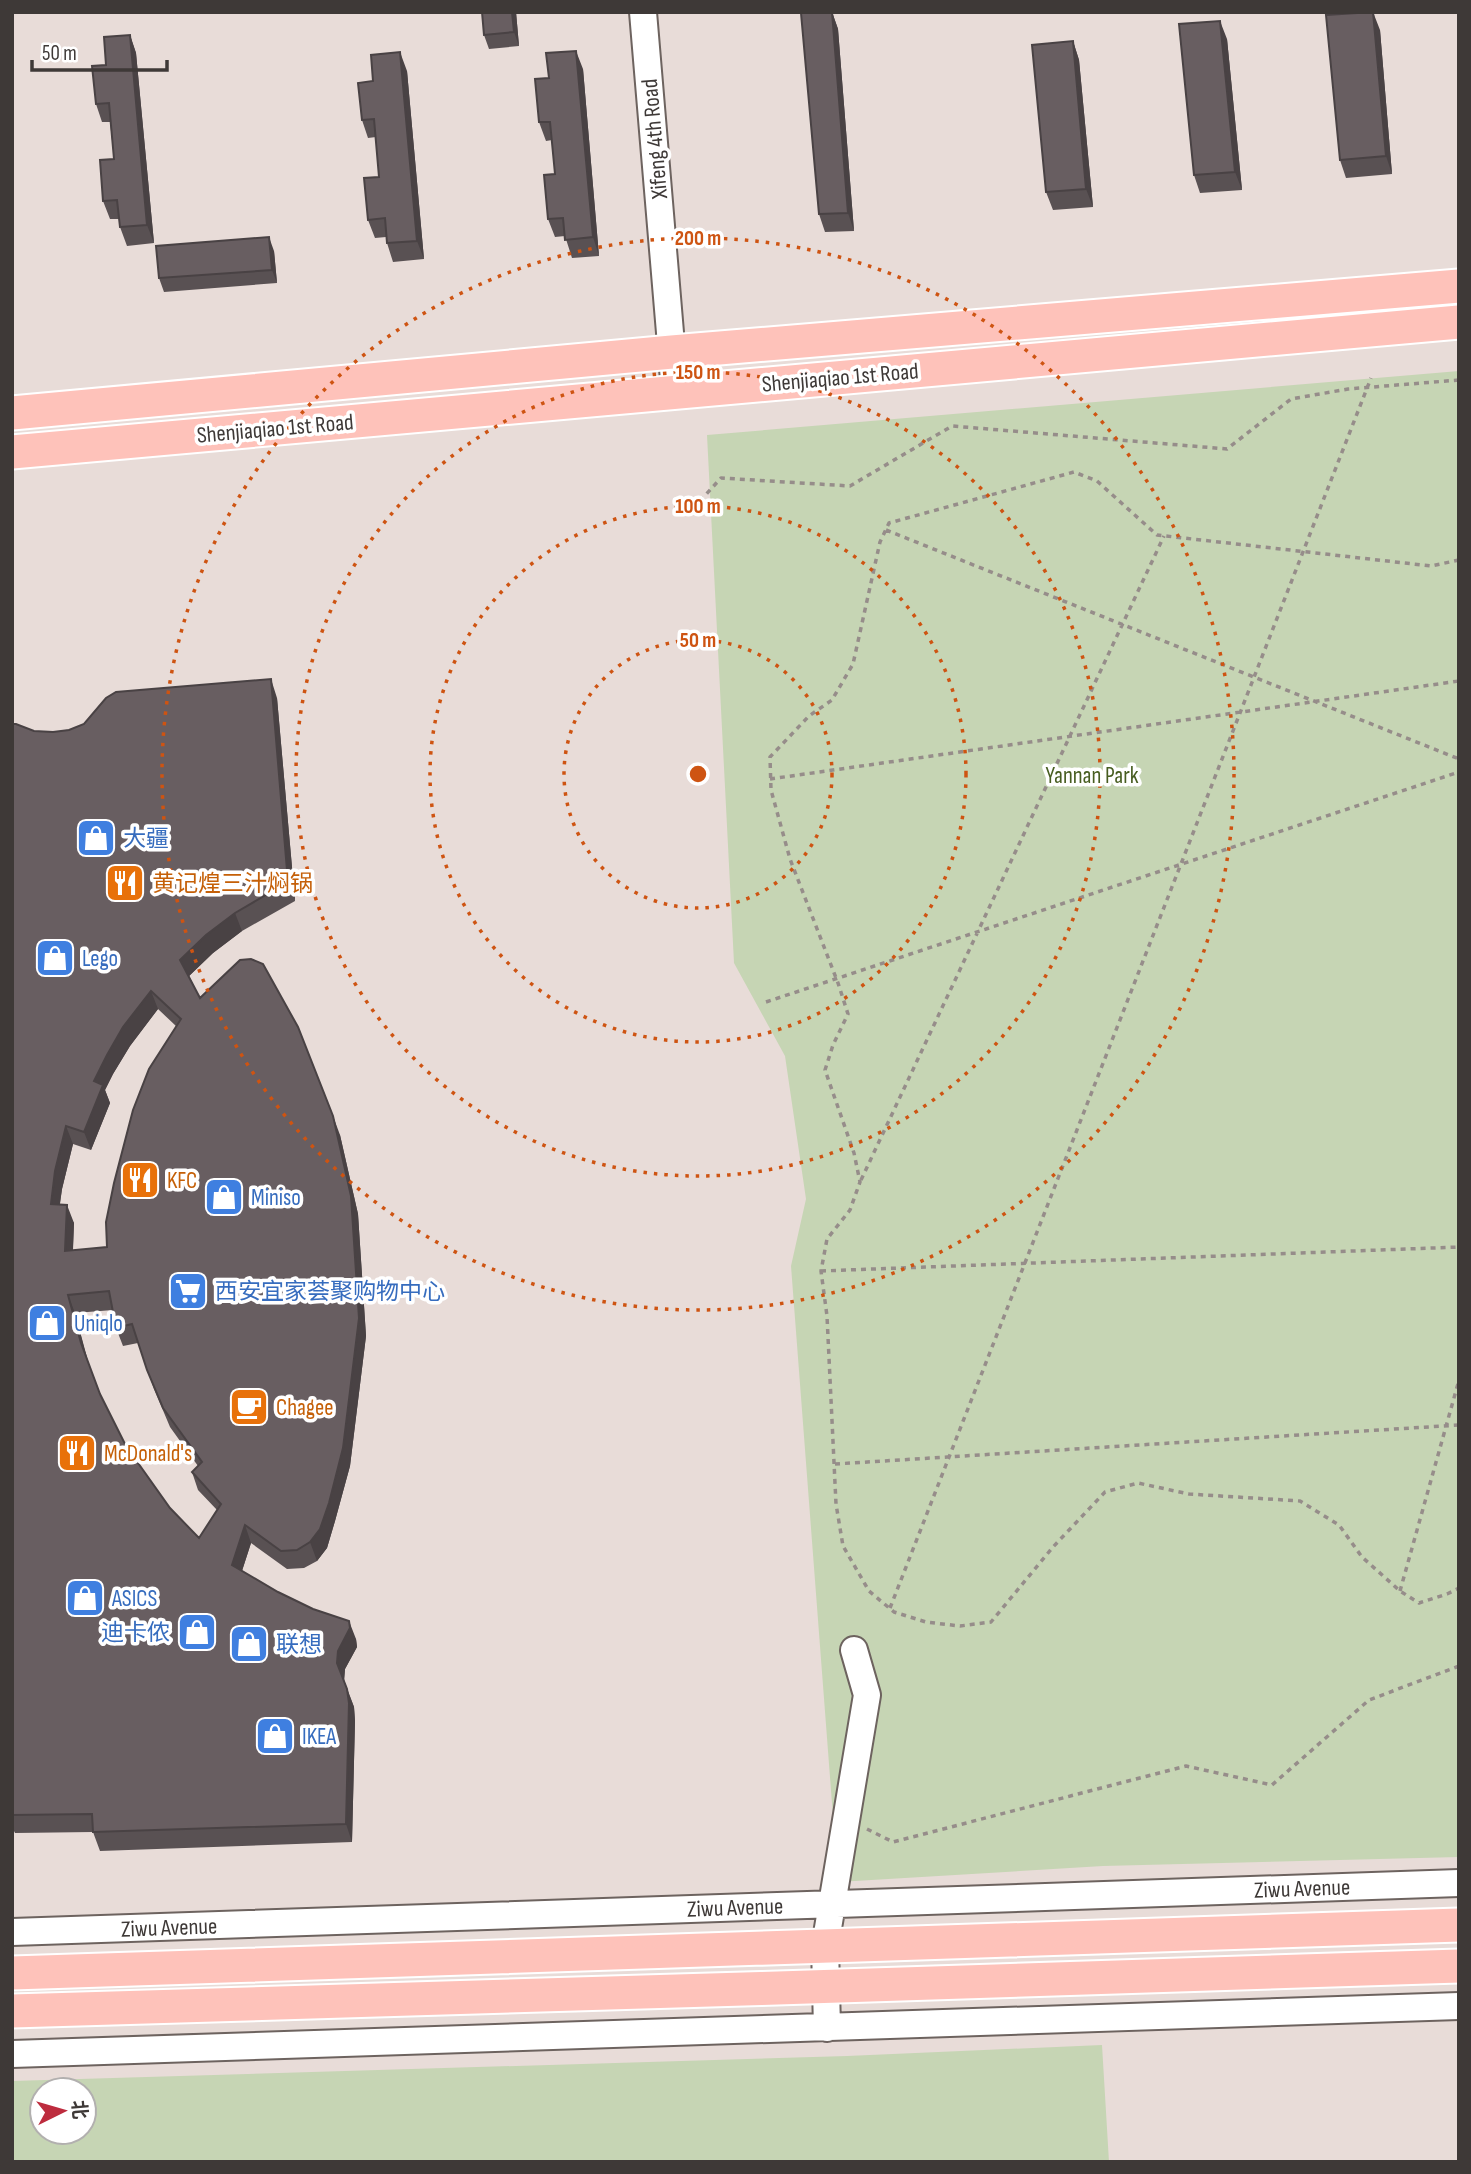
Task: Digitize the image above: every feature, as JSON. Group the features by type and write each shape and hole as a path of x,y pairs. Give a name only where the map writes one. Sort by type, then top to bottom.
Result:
{"main road":[{"name":"Shenjiaqiao 1st Road","path":"12,413 672,352 1459,286"},
{"name":"Shenjiaqiao 1st Road","path":"12,452 1459,322"},
{"name":"Ziwu Avenue","path":"12,1973 1459,1925"},
{"path":"12,2011 1109,1979 1459,1966"},
{"path":"46,1972 47,2010"}],"street":[{"name":"Xifeng 4th Road","path":"643,12 675,392"},
{"path":"827,2028 825,1946 867,1695 854,1650"},
{"name":"Ziwu Avenue","path":"12,1932 1459,1882"},
{"path":"12,2054 1459,2006"}],"path":[{"path":"890,1609 1371,378"},
{"path":"700,501 721,478 850,486 952,426 1227,449 1291,399 1348,388 1459,380"},
{"path":"860,1182 854,1153 825,1070 848,1014 790,859 771,790 770,757 809,716 832,700 853,664 880,541 889,523 1074,472 1097,481 1157,535 1431,566 1459,560"},
{"path":"886,530 1459,759"},
{"path":"1164,536 860,1182 850,1210 827,1239 821,1271 827,1315 836,1504 843,1546 869,1591 894,1612 926,1622 960,1626 991,1622 1053,1547 1105,1492 1138,1483 1189,1494 1300,1500 1339,1525 1362,1557 1400,1591 1419,1603 1459,1588"},
{"path":"770,779 1459,681"},
{"path":"766,1002 1459,772"},
{"path":"821,1271 1459,1247"},
{"path":"1400,1591 1459,1380"},
{"path":"835,1464 1459,1425"},
{"path":"858,1825 893,1842 1186,1766 1272,1785 1369,1700 1459,1666"}],"green space":[{"name":"Yannan Park","path":"1459,371 1459,1857 1103,1866 838,1882 791,1266 806,1199 785,1056 734,963 707,435"},
{"path":"1102,2045 1109,2162 12,2162 12,2081 28,2081 28,2146 98,2146 98,2078 847,2056"}],"building":[{"path":"482,12 512,12 514,32 484,35"},
{"path":"832,12 848,213 819,214 801,13"},
{"path":"1373,12 1386,156 1340,160 1326,15"},
{"path":"1220,21 1235,172 1194,175 1179,24"},
{"path":"130,35 147,225 120,227 117,200 103,201 100,160 114,159 109,103 96,104 92,66 106,65 104,37"},
{"path":"1073,41 1086,189 1046,192 1032,45"},
{"path":"576,51 593,237 565,240 563,218 548,219 544,175 555,174 550,122 539,122 535,79 549,78 546,53"},
{"path":"400,52 417,241 387,243 385,218 368,220 364,178 379,177 374,119 362,120 358,83 373,81 371,55"},
{"path":"269,237 272,270 159,278 156,246"},
{"name":"西安宜家荟聚购物中心","path":"271,679 288,882 235,913 206,935 180,960 200,998 240,960 251,959 263,964 298,1027 333,1116 351,1196 359,1318 343,1448 329,1503 320,1529 310,1542 297,1550 281,1551 245,1525 232,1565 313,1609 349,1621 350,1628 338,1651 337,1663 347,1689 349,1703 346,1824 93,1832 92,1814 12,1815 12,724 34,731 69,730 84,724 106,698 116,692","holes":["151,991 181,1019 149,1069 133,1110 106,1222 107,1247 65,1251 67,1205 51,1204 55,1171 66,1126 84,1132 103,1085 94,1081 123,1027","109,1291 116,1328 132,1324 163,1408 202,1462 192,1472 221,1504 199,1538 170,1508 126,1446 100,1394 81,1343 68,1295"]}],"place":[{"name":"大疆","path":"96,838"},
{"name":"黄记煌三汁焖锅","path":"125,883"},
{"name":"Lego","path":"55,958"},
{"name":"KFC","path":"140,1180"},
{"name":"Miniso","path":"224,1197"},
{"name":"西安宜家荟聚购物中心","path":"188,1291"},
{"name":"Uniqlo","path":"47,1323"},
{"name":"Chagee","path":"249,1407"},
{"name":"McDonald's","path":"77,1453"},
{"name":"ASICS","path":"85,1598"},
{"name":"迪卡侬","path":"197,1632"},
{"name":"联想","path":"249,1644"},
{"name":"IKEA","path":"275,1736"}]}
